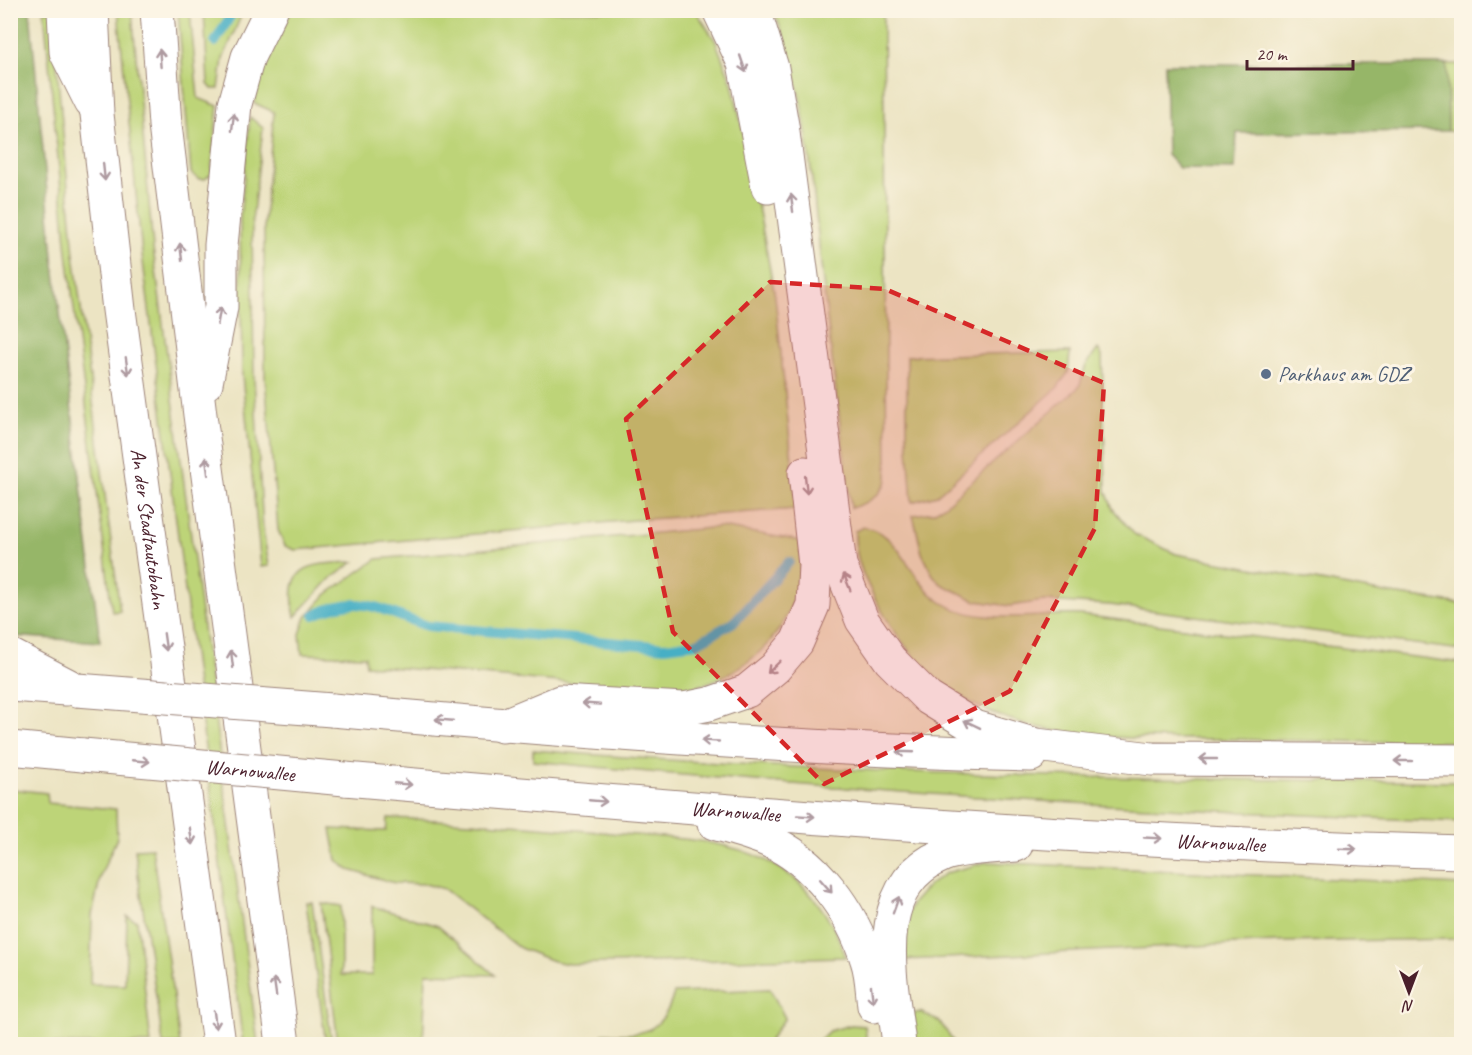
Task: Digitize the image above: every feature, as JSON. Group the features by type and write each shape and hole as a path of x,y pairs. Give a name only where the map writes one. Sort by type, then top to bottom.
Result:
{"highway":[{"path":"64,10 66,51 98,114"},
{"name":"An der Stadtautobahn","path":"92,10 98,114 121,321 219,1044"},
{"path":"157,10 165,125 200,415 283,1044"},
{"path":"200,415 221,307 221,245 235,104 248,57 271,10"},
{"path":"502,726 560,702 684,709 709,704 747,691 775,668 797,642 813,605 815,565 813,542 785,297 762,150 744,63 719,10"},
{"path":"754,10 772,68 782,125 840,565 862,620 890,660 928,698 975,727 1036,745 1152,759"},
{"path":"10,656 76,690"},
{"path":"10,685 671,739 872,750 1152,759 1461,761"},
{"name":"Warnowallee","path":"10,748 663,807 1094,835 1332,848 1461,852"},
{"path":"10,764 80,755"},
{"path":"663,807 767,840 796,856 827,886 880,962"},
{"path":"888,1035 880,962 895,900 920,869 944,854 1094,835"}],"highlighted area":[{"path":"770,282 885,289 1104,383 1095,528 1010,691 824,784 673,632 626,419"}],"green space":[{"path":"10,11 30,11 53,256 100,642 11,636"},
{"path":"44,11 52,11 74,254 120,611 112,612 67,253"},
{"path":"118,11 132,11 153,248 258,1044 243,1044 142,254"},
{"path":"178,11 190,11 198,98 218,106 211,174 205,179 198,179 191,173"},
{"path":"204,11 243,11 223,59 219,89 212,89 208,84"},
{"path":"291,11 696,11 715,40 732,83 748,154 775,296 797,509 634,520 295,550 285,546 278,530 265,378 264,222 274,112 254,103 262,69"},
{"path":"774,11 883,11 887,480 881,491 873,498 851,508 807,136 794,73"},
{"path":"1165,64 1447,64 1448,131 1237,133 1235,169 1179,168 1167,155"},
{"path":"1447,64 1461,64 1461,132 1448,131"},
{"path":"250,117 263,128 252,221 254,378 263,530 269,566 261,567 242,375 240,218"},
{"path":"1098,349 1102,356 1106,491 1113,509 1134,534 1176,554 1385,593 1461,604 1461,650 1110,605 1044,601 1010,606 976,601 941,584 933,575 922,553 913,515 933,512 944,506 1079,387 1086,365"},
{"path":"1070,352 1068,373 1057,388 937,495 912,502 907,435 907,356"},
{"path":"721,527 801,541 800,571 794,598 783,622 769,642 751,660 728,674 703,684 674,692 366,665 365,656 302,654 300,634 306,617 327,594 377,559"},
{"path":"864,527 877,531 887,538 927,590 937,599 953,608 970,613 1006,617 1080,615 1461,663 1461,742 1108,737 1049,730 993,713 975,705 943,684 915,658 903,643 871,592 862,572 855,542 855,531"},
{"path":"354,562 330,579 295,617 293,586 297,576 313,566"},
{"path":"533,750 765,766 997,775 1461,782 1461,822 1113,805 764,782 533,761"},
{"path":"11,789 47,793 48,803 116,809 117,838 101,874 92,915 90,984 125,985 127,916 137,921 151,1044 11,1044"},
{"path":"388,818 472,822 671,838 730,847 767,861 795,879 825,914 846,957 569,964 553,961 520,948 444,889 425,884 395,883 349,870 337,860 331,829 386,831"},
{"path":"152,848 180,1044 163,1044 138,875 135,849"},
{"path":"987,862 1461,885 1461,939 1277,942 905,960 904,920 914,902 928,886 946,873"},
{"path":"306,902 312,902 332,1044 326,1044"},
{"path":"321,903 341,906 341,975 372,975 372,906 438,926 495,975 426,973 423,1044 338,1044"},
{"path":"770,989 785,1018 767,1044 595,1044 604,1033 629,1034 649,1030 664,1017 674,993"},
{"path":"920,1012 940,1022 955,1044 909,1044 907,1025 914,1025 913,1014"},
{"path":"851,1025 865,1026 867,1044 815,1044 829,1031"}],"waterway":[{"path":"215,42 234,10"},
{"path":"314,615 332,608 360,604 428,626 665,647 697,643 734,622 789,562"}],"place":[{"name":"Parkhaus am GDZ","path":"1266,374"}]}
